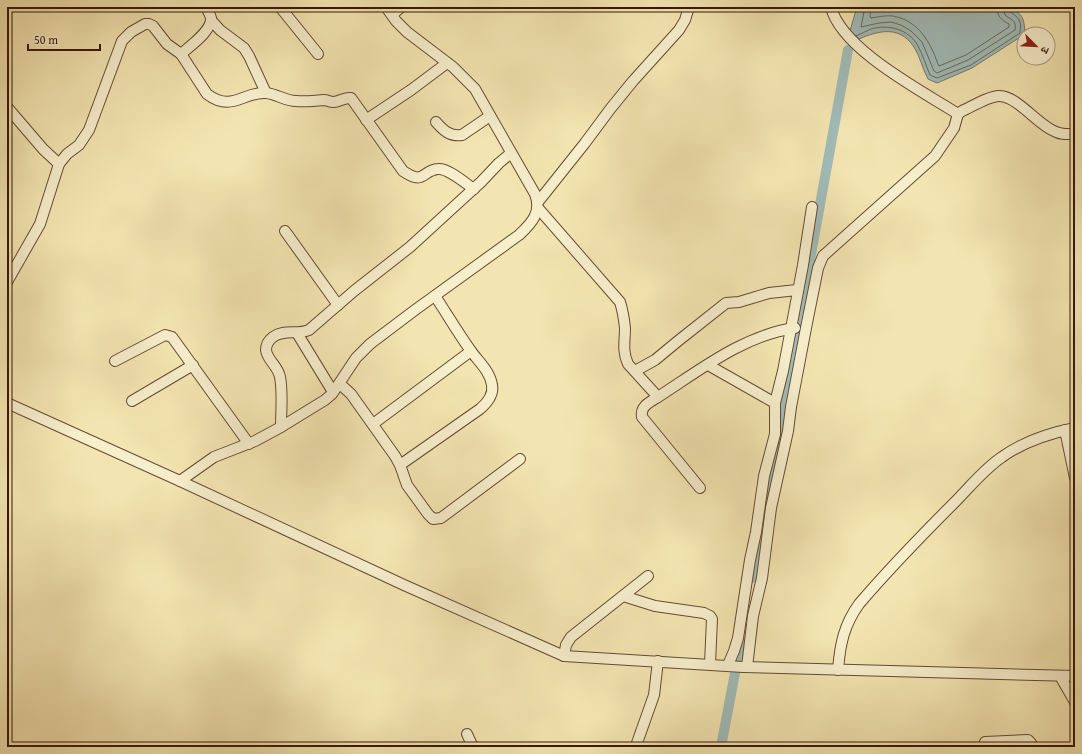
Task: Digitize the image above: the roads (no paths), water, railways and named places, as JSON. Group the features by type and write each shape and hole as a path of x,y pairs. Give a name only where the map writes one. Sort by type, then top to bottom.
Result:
{"street":[{"path":"181,54 208,29 211,20 210,14 206,7"},
{"path":"280,7 318,54"},
{"path":"401,7 389,11 407,32 462,75 475,89 535,194 538,205 620,302 623,311 625,329 624,350 628,364 658,397"},
{"path":"180,481 214,457 249,444 281,427 325,400 336,388 356,358 370,344 519,235 532,221 538,205 628,86 679,30 685,20 689,7"},
{"path":"831,7 838,24 855,44 884,67 958,114"},
{"path":"211,20 220,30 244,48 250,56 266,93"},
{"path":"7,282 40,224 59,164 67,154 79,145 89,130 122,41 131,32 145,24 149,24 157,30 167,44 181,54 207,94 213,99 221,102 235,101 266,93 286,100 295,101 325,100 333,102 339,101 346,97 351,98 403,171 411,177 419,178 439,168 449,172 474,189"},
{"path":"366,120 412,90 447,63"},
{"path":"738,666 734,651 738,638 764,476 775,434 775,403 783,371 823,256 936,156 954,128 958,114 962,111 999,96 1014,102 1052,131 1064,134 1075,134"},
{"path":"7,107 43,149 59,164"},
{"path":"436,122 445,132 462,136 490,116"},
{"path":"281,427 280,377 277,368 267,356 266,347 269,340 282,332 302,333 309,330 410,247 474,189 511,152"},
{"path":"738,666 753,616 762,578 771,508 788,432 798,328 797,290 803,265 812,207"},
{"path":"284,231 338,305"},
{"path":"634,371 655,360 726,303 739,302 769,293 797,290"},
{"path":"400,465 488,402 491,394 492,386 485,370 435,296"},
{"path":"700,488 642,416 642,410 645,406 658,397 737,348 759,337 798,328"},
{"path":"297,333 336,388 351,394 400,465 407,485 428,514 433,518 441,518 520,459"},
{"path":"116,361 165,335 169,335 175,340 249,444"},
{"path":"373,424 471,351"},
{"path":"132,401 193,365"},
{"path":"708,365 775,403"},
{"path":"7,403 404,585 564,656 838,670 1075,676"},
{"path":"838,670 840,647 845,628 851,615 871,591 935,523 983,473 1002,457 1023,445 1049,434 1070,429 1075,478"},
{"path":"564,656 566,645 571,637 648,576"},
{"path":"623,596 656,606 704,613 710,616 712,619 710,664"},
{"path":"637,747 637,743 654,695 658,661"},
{"path":"1060,676 1075,702"},
{"path":"467,734 473,747"},
{"path":"985,742 1028,740 1031,742 1032,747"}],"water":[{"path":"857,7 1008,7 1020,14 1024,26 1016,26 1016,40 972,68 937,83 928,79 914,47 908,39 901,35 894,32 878,33 854,41 849,34"}],"waterway":[{"path":"762,525 848,50"},
{"path":"752,578 758,544"},
{"path":"721,747 741,641"}]}
